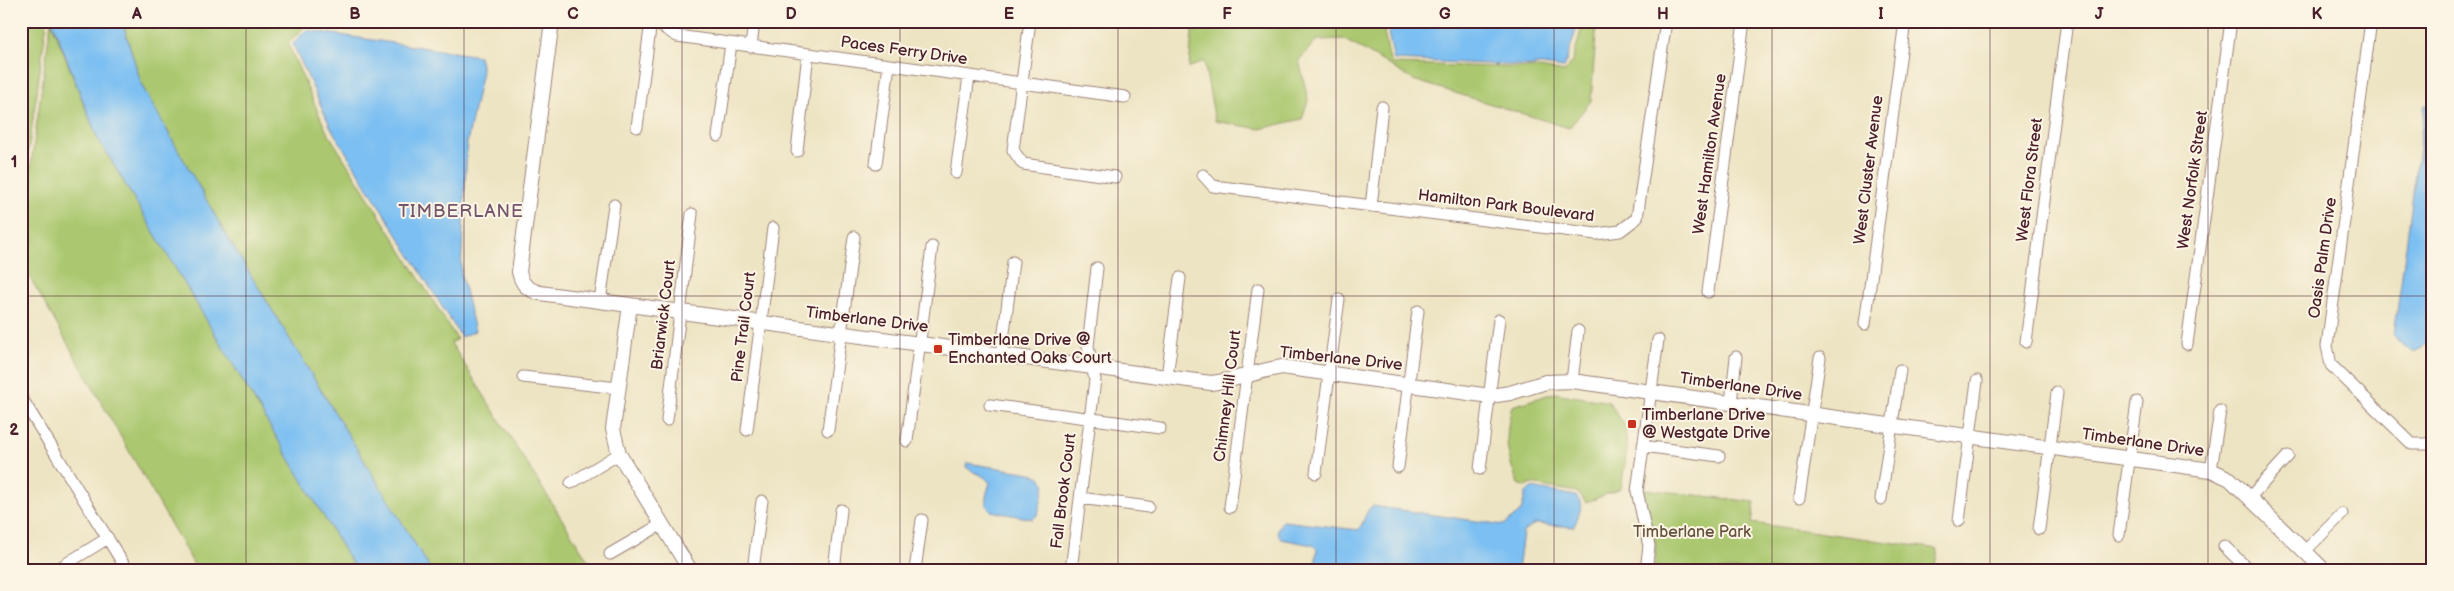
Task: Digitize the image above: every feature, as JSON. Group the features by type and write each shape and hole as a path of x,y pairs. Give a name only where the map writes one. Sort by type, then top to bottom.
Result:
{"street":[{"name":"Timberlane Drive","path":"552,21 519,272 522,283 528,289 540,293 1211,383 1230,381 1247,375 1282,368 1490,396 1510,393 1546,382 1572,381 2211,470 2230,480 2250,497 2324,570"},
{"path":"637,127 652,21"},
{"name":"Paces Ferry Drive","path":"652,21 677,36 1125,97"},
{"path":"751,47 754,21"},
{"path":"1030,21 1013,150 1023,164 1115,176"},
{"name":"Hamilton Park Boulevard","path":"1203,175 1213,186 1596,234 1620,231 1637,218 1666,21"},
{"name":"West Hamilton Avenue","path":"1708,292 1744,21"},
{"name":"West Cluster Avenue","path":"1865,324 1905,21"},
{"name":"West Flora Street","path":"2026,342 2067,21"},
{"name":"West Norfolk Street","path":"2187,344 2231,21"},
{"name":"Oasis Palm Drive","path":"2371,21 2327,346 2331,365 2412,444 2428,444 2433,439"},
{"path":"718,136 730,44"},
{"path":"797,151 808,54"},
{"path":"876,164 889,65"},
{"path":"956,173 969,76"},
{"path":"1371,207 1382,107"},
{"path":"600,301 614,205"},
{"name":"Briarwick Court","path":"667,420 692,214"},
{"name":"Pine Trail Court","path":"747,430 773,228"},
{"path":"828,430 854,237"},
{"path":"907,440 932,247"},
{"path":"1000,354 1013,262"},
{"name":"Fall Brook Court","path":"1070,570 1095,380 1088,346 1097,268"},
{"path":"1167,377 1180,278"},
{"name":"Chimney Hill Court","path":"1230,507 1258,288"},
{"path":"1316,472 1339,299"},
{"path":"630,306 613,429 619,454 690,570"},
{"path":"1398,467 1418,311"},
{"path":"1480,469 1499,320"},
{"path":"1572,381 1578,331"},
{"path":"1646,570 1649,546 1637,491 1658,340"},
{"path":"1731,403 1736,357"},
{"path":"1799,498 1810,414 1820,358"},
{"path":"1881,499 1890,425 1900,370"},
{"path":"523,376 618,388"},
{"path":"1959,521 1977,382"},
{"path":"2039,529 2057,393"},
{"path":"21,397 127,570"},
{"path":"2119,535 2137,402"},
{"path":"990,405 1090,417 1160,428"},
{"path":"2211,470 2220,411"},
{"path":"1643,446 1719,456"},
{"path":"571,483 619,454"},
{"path":"2250,497 2288,456"},
{"path":"1080,498 1148,507"},
{"path":"753,570 762,501"},
{"path":"834,570 841,510"},
{"path":"2305,551 2342,514"},
{"path":"915,570 922,520"},
{"path":"610,554 662,524"},
{"path":"56,570 108,538"},
{"path":"2224,546 2249,570"}],"green space":[{"path":"21,21 47,21 21,202"},
{"path":"51,21 97,137 356,570 197,570 21,262 21,236"},
{"path":"122,21 290,21 307,24 288,44 326,130 457,339 451,343 594,570 431,570 225,233 142,86"},
{"path":"1193,21 1390,21 1390,26 1384,33 1390,61 1393,64 1539,68 1565,72 1573,60 1581,30 1593,28 1597,21 1591,101 1569,128 1413,80 1342,39 1317,40 1299,60 1308,100 1302,119 1260,129 1215,121 1204,61 1189,68"},
{"path":"1554,393 1609,402 1625,426 1627,450 1621,488 1586,503 1577,492 1531,484 1525,487 1518,484 1511,463 1507,437 1512,406"},
{"name":"Timberlane Park","path":"1645,489 1755,502 1752,523 1938,549 1934,570 1654,570 1655,540 1646,505"}],"water":[{"path":"52,21 122,21 142,86 225,233 431,570 356,570 97,137"},
{"path":"1395,21 1591,21 1590,25 1577,27 1564,68 1535,64 1535,66 1394,60 1388,33 1395,28"},
{"path":"306,30 479,56 482,71 467,143 461,274 475,331 461,337 331,128 293,44"},
{"path":"2425,105 2433,106 2433,337 2422,348 2413,352 2399,342 2394,335"},
{"path":"967,463 1030,473 1040,477 1045,484 1038,514 1033,519 991,511 986,501 990,483 984,477 966,467"},
{"path":"1531,488 1576,496 1582,505 1574,527 1535,524 1523,532 1518,570 1315,570 1317,549 1313,545 1281,539 1278,534 1278,527 1283,521 1358,530 1372,506 1504,525 1521,511 1526,493"},
{"path":"1953,563 2005,570 1946,570 1946,566"}],"place":[{"name":"Timberlane Drive @ Enchanted Oaks Court","path":"938,349"},
{"name":"Timberlane Drive @ Westgate Drive","path":"1632,424"}],"district":[{"name":"TIMBERLANE","path":"461,211"}]}
